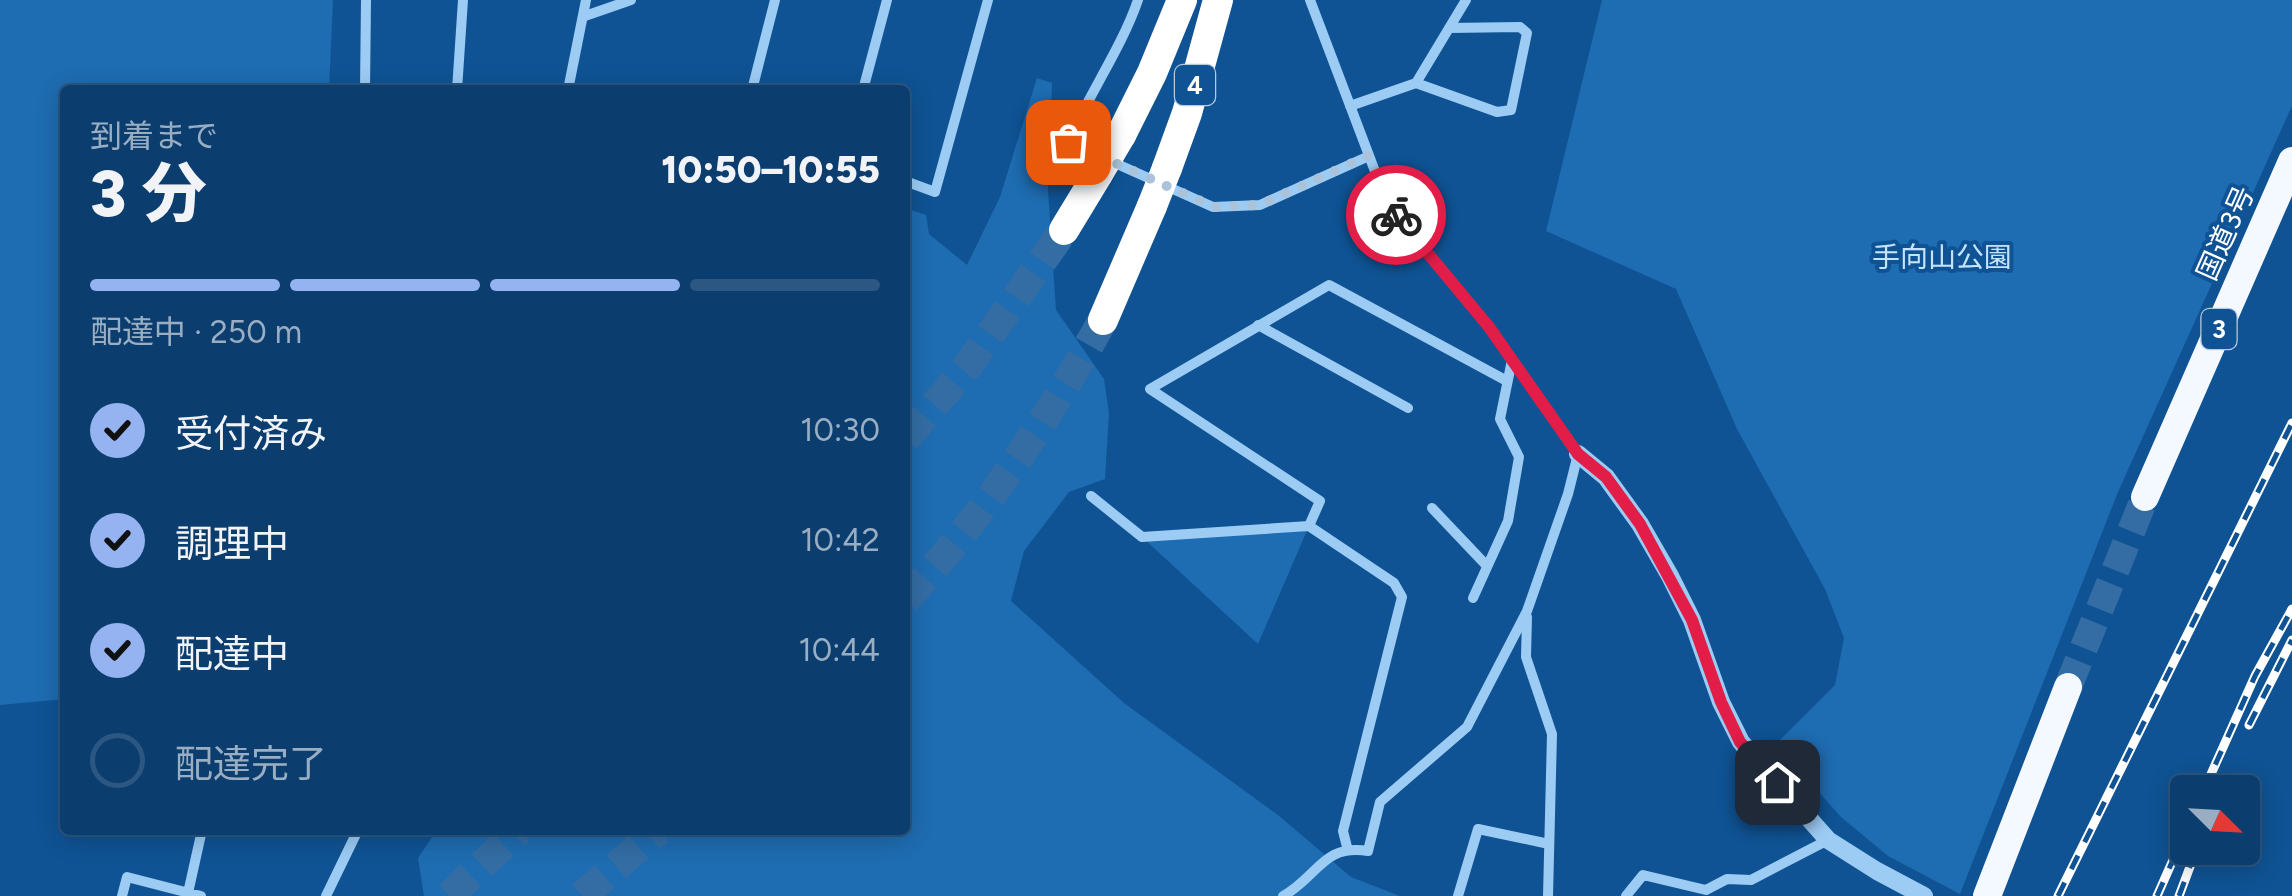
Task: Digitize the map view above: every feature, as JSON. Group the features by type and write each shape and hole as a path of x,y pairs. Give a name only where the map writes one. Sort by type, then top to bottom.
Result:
{"highway":[{"name":"4","path":"1064,230 1121,135 1182,0"},
{"name":"4","path":"1103,320 1187,113 1218,0"},
{"name":"国道3号","path":"2145,496 2292,161"},
{"path":"1987,896 2068,687"}],"street":[{"path":"365,85 366,0"},
{"path":"458,85 463,0"},
{"path":"569,85 586,0"},
{"path":"585,16 632,0"},
{"path":"753,85 775,0"},
{"path":"864,85 887,0"},
{"path":"910,183 934,192 988,0"},
{"path":"1138,0 1130,24 1068,142 1214,207 1260,205 1368,156"},
{"path":"1310,0 1384,195 1398,218 1512,358 1530,390 1578,454 1606,477 1640,524 1692,620 1721,702 1740,742 1828,840 1924,896"},
{"path":"1416,83 1466,0"},
{"path":"1350,106 1416,83 1497,112 1512,110 1527,33 1520,27 1449,28"},
{"path":"1309,526 1320,500 1150,388 1329,286 1507,381"},
{"path":"1258,325 1408,408"},
{"path":"1474,598 1508,521 1519,458 1500,420 1512,358"},
{"path":"1283,896 1295,890 1336,852 1347,848 1368,851 1380,802 1467,727 1527,611 1578,454"},
{"path":"1092,496 1142,537 1309,526 1394,583 1402,597 1343,831 1347,848"},
{"path":"1432,508 1487,566"},
{"path":"1527,611 1526,657 1552,734 1548,896"},
{"path":"1458,896 1478,829 1550,844"},
{"path":"188,893 201,835"},
{"path":"326,896 356,835"},
{"path":"1626,896 1644,875 1705,893 1727,879 1751,880 1828,840"},
{"path":"122,896 126,877 201,896"}],"green space":[{"path":"0,0 333,0 329,85 60,85 60,699 0,705"},
{"name":"手向山公園","path":"1602,0 2292,0 2292,106 2118,492 1960,894 1888,856 1841,817 1776,744 1835,685 1844,638 1825,589 1737,429 1676,289 1546,231"},
{"path":"1037,78 1052,83 1048,190 1056,310 1104,379 1109,413 1105,479 1069,492 1024,551 1011,601 1124,703 1278,815 1351,877 1400,896 424,896 418,858 434,835 910,835 910,210 926,215 929,234 967,265 1000,197"},
{"path":"1309,526 1258,644 1142,537"}],"tunnel":[{"path":"910,433 967,367 1064,230"},
{"path":"910,594 1013,466 1103,320"},
{"path":"2068,687 2145,497"},
{"path":"449,896 514,835"},
{"path":"582,896 653,835"}],"railway":[{"path":"2058,896 2292,423"},
{"path":"2211,775 2255,676 2292,609"},
{"path":"2249,725 2292,640"},
{"path":"2157,896 2171,865"},
{"path":"2179,896 2191,865"}],"way so far":[{"path":"1068,142 1214,207 1260,205 1368,156 1396,215"}],"route":[{"path":"1396,215 1489,327 1578,454 1606,477 1640,524 1692,620 1721,702 1740,742 1777,782"}]}
